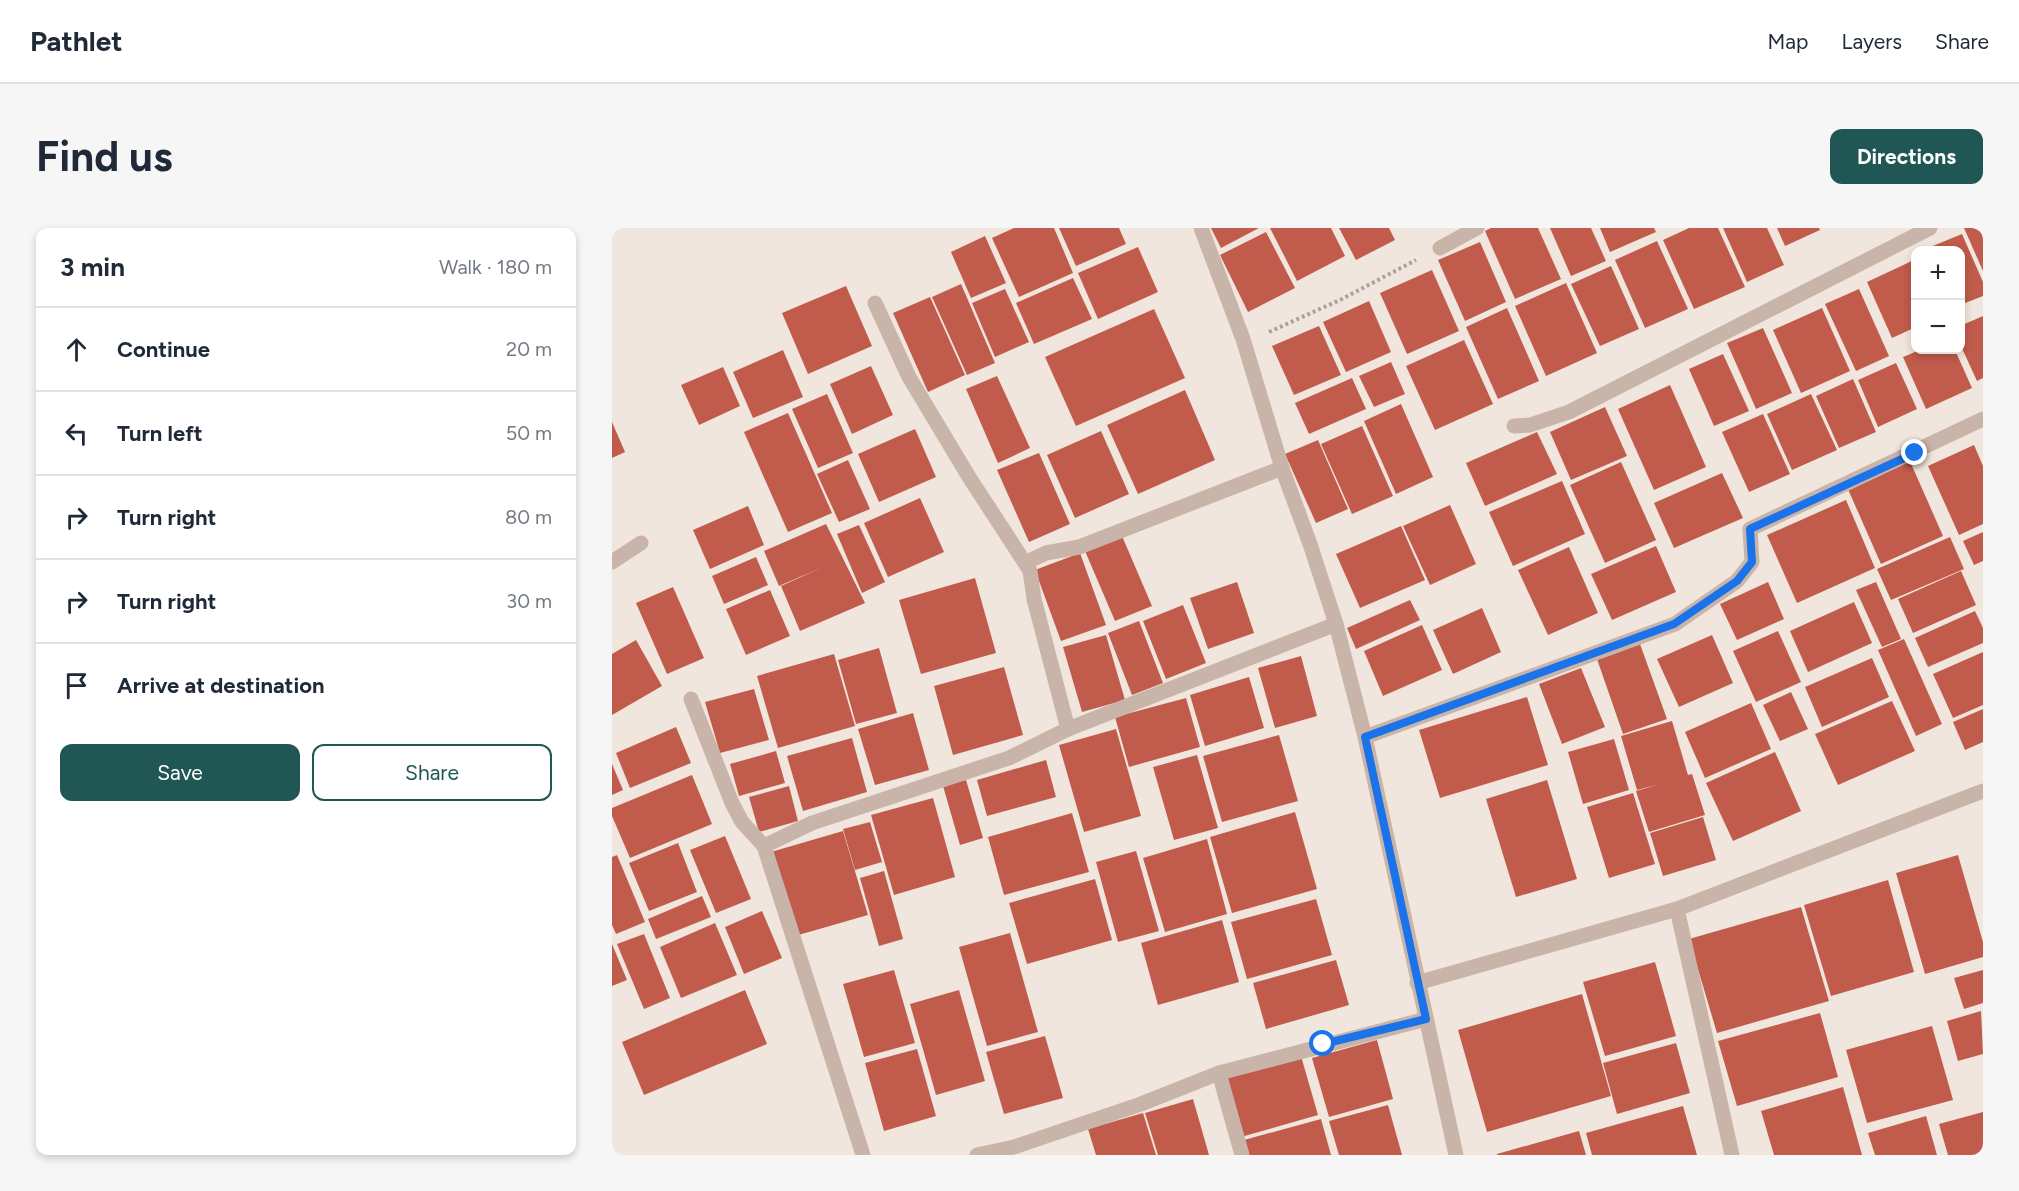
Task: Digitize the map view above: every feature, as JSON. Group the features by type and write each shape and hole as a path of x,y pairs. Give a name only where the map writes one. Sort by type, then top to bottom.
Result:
{"street":[{"path":"1201,228 1243,339 1282,468 1336,624 1365,737 1456,1155"},
{"path":"1440,248 1476,228"},
{"path":"1514,426 1530,425 1569,412 1930,228"},
{"path":"875,303 909,377 1030,571 1034,599 1068,729"},
{"path":"1365,737 1674,624 1737,581 1752,562 1750,529 1983,419"},
{"path":"1025,563 1046,553 1079,547 1282,468"},
{"path":"612,562 641,543"},
{"path":"764,846 812,823 1009,758 1068,729 1336,624"},
{"path":"691,699 732,803 742,822 764,846 863,1155"},
{"path":"1417,983 1677,909 1983,791"},
{"path":"1677,909 1732,1155"},
{"path":"977,1155 1016,1151 1219,1073 1426,1019"},
{"path":"1219,1073 1242,1155"}],"path":[{"path":"1243,339 1278,329 1440,248"}],"building":[{"path":"1014,228 1054,228 1073,273 1019,297 992,238"},
{"path":"1059,228 1119,228 1126,244 1076,266"},
{"path":"1211,228 1259,228 1221,248"},
{"path":"1270,228 1331,228 1345,256 1297,281"},
{"path":"1339,228 1389,228 1395,240 1356,260"},
{"path":"1491,228 1538,228 1561,279 1515,299 1485,231"},
{"path":"1550,228 1591,228 1606,261 1571,276"},
{"path":"1600,228 1654,228 1656,232 1610,252"},
{"path":"1689,228 1718,228 1745,287 1694,309 1663,240"},
{"path":"1723,228 1767,228 1784,265 1747,282"},
{"path":"1777,228 1819,228 1820,230 1785,246"},
{"path":"1964,228 1983,228 1983,271"},
{"path":"1266,232 1295,288 1248,312 1220,255"},
{"path":"1962,234 1983,282 1983,296 1965,303 1965,246 1933,246"},
{"path":"985,236 1006,283 971,298 951,252"},
{"path":"1657,241 1688,309 1645,328 1615,260"},
{"path":"1480,242 1506,302 1465,321 1438,260"},
{"path":"1138,247 1158,292 1098,319 1078,273"},
{"path":"1911,261 1911,329 1892,338 1867,282"},
{"path":"1611,266 1639,329 1600,346 1571,284"},
{"path":"1432,270 1459,331 1407,354 1380,293"},
{"path":"1073,278 1092,319 1034,344 1016,303"},
{"path":"1566,283 1597,353 1546,376 1515,306"},
{"path":"961,284 995,363 967,375 932,297"},
{"path":"846,286 872,346 808,374 782,313"},
{"path":"1005,289 1029,342 995,357 972,303"},
{"path":"1859,289 1889,356 1856,371 1825,304"},
{"path":"930,297 965,375 928,392 893,313"},
{"path":"1369,301 1391,352 1346,372 1323,322"},
{"path":"1507,308 1539,381 1498,399 1466,327"},
{"path":"1822,308 1850,371 1801,393 1773,330"},
{"path":"1154,309 1185,378 1076,426 1045,357"},
{"path":"1983,316 1983,378 1977,381 1965,354 1965,324"},
{"path":"1319,326 1341,375 1294,395 1272,346"},
{"path":"1763,328 1792,393 1756,409 1727,343"},
{"path":"1464,340 1493,404 1435,430 1406,366"},
{"path":"783,350 803,397 753,418 733,372"},
{"path":"1723,354 1749,411 1714,426 1689,369"},
{"path":"1911,354 1957,354 1972,388 1926,409 1903,357"},
{"path":"1391,362 1405,394 1374,407 1359,376"},
{"path":"1896,363 1917,409 1878,427 1858,380"},
{"path":"871,366 893,415 852,434 830,384"},
{"path":"723,367 740,406 699,425 681,385"},
{"path":"997,376 1030,448 998,463 966,389"},
{"path":"1352,378 1366,409 1309,434 1295,403"},
{"path":"1853,379 1876,432 1839,448 1816,396"},
{"path":"1670,385 1706,467 1654,490 1618,409"},
{"path":"1185,390 1215,460 1138,494 1107,425"},
{"path":"827,394 853,453 818,468 792,409"},
{"path":"1811,394 1837,450 1792,470 1767,414"},
{"path":"1401,404 1433,477 1396,494 1364,421"},
{"path":"1605,407 1627,456 1571,480 1550,432"},
{"path":"788,413 832,513 788,532 744,432"},
{"path":"1763,414 1790,474 1749,492 1722,432"},
{"path":"612,422 625,452 612,458"},
{"path":"1362,426 1393,496 1352,514 1321,444"},
{"path":"915,429 936,477 879,502 858,454"},
{"path":"1101,431 1129,494 1075,518 1047,455"},
{"path":"1537,432 1557,474 1485,506 1466,463"},
{"path":"1318,440 1348,509 1316,523 1285,454"},
{"path":"1974,445 1983,466 1983,524 1959,535 1928,466"},
{"path":"1039,453 1070,524 1029,542 997,470"},
{"path":"1909,459 1943,536 1881,564 1847,487"},
{"path":"848,460 870,509 839,522 817,474"},
{"path":"1621,462 1656,540 1605,563 1570,485"},
{"path":"1722,473 1743,518 1674,548 1654,503"},
{"path":"1562,481 1585,534 1513,566 1489,512"},
{"path":"920,498 944,552 888,577 864,523"},
{"path":"1846,500 1875,568 1797,603 1767,535"},
{"path":"1450,505 1476,564 1430,585 1403,526"},
{"path":"748,506 764,545 710,569 693,530"},
{"path":"826,524 865,603 800,631 781,586 823,567 779,586 764,551"},
{"path":"859,525 885,582 862,593 837,534"},
{"path":"1401,526 1425,580 1360,608 1336,554"},
{"path":"1983,532 1983,561 1974,565 1963,541"},
{"path":"1122,536 1152,606 1115,621 1085,551"},
{"path":"1950,537 1964,569 1891,600 1877,569"},
{"path":"1656,546 1676,592 1612,620 1591,574"},
{"path":"1569,547 1598,613 1548,635 1518,570"},
{"path":"1080,553 1106,625 1061,641 1035,570"},
{"path":"756,557 768,585 724,604 712,576"},
{"path":"1961,571 1976,605 1913,633 1898,599"},
{"path":"975,578 996,653 921,674 899,600"},
{"path":"1237,582 1254,633 1208,649 1190,598"},
{"path":"1768,582 1784,619 1737,640 1720,604"},
{"path":"1876,582 1901,639 1882,647 1856,590"},
{"path":"673,587 704,658 667,674 636,603"},
{"path":"770,590 790,636 746,655 726,609"},
{"path":"1410,600 1420,620 1356,649 1347,628"},
{"path":"1854,602 1872,643 1808,672 1790,631"},
{"path":"1183,605 1206,663 1166,679 1143,621"},
{"path":"1482,608 1501,652 1453,674 1433,630"},
{"path":"1975,611 1983,628 1983,643 1928,667 1915,638"},
{"path":"1139,621 1163,683 1132,695 1108,633"},
{"path":"1422,625 1442,670 1383,696 1364,651"},
{"path":"1778,631 1801,682 1756,702 1733,651"},
{"path":"1106,635 1125,700 1082,712 1063,647"},
{"path":"1712,635 1733,683 1679,707 1657,659"},
{"path":"1904,639 1942,724 1916,736 1878,650"},
{"path":"636,640 662,686 612,715 612,654"},
{"path":"1640,644 1667,719 1623,734 1597,659"},
{"path":"879,648 897,713 856,724 838,660"},
{"path":"1983,652 1983,705 1953,718 1933,674"},
{"path":"834,654 855,726 778,748 757,676"},
{"path":"1301,656 1317,716 1275,728 1258,668"},
{"path":"1872,658 1889,697 1822,727 1805,687"},
{"path":"1004,667 1023,735 953,755 934,686"},
{"path":"1581,668 1605,727 1562,744 1539,684"},
{"path":"1249,677 1264,728 1205,746 1190,695"},
{"path":"754,689 769,740 720,753 705,702"},
{"path":"1791,692 1808,729 1780,741 1763,705"},
{"path":"1527,697 1548,765 1440,798 1419,730"},
{"path":"1186,698 1200,747 1129,767 1115,717"},
{"path":"1892,701 1915,751 1838,785 1815,734"},
{"path":"1751,703 1771,749 1705,778 1685,732"},
{"path":"1983,709 1983,742 1965,750 1953,722"},
{"path":"913,713 929,770 875,785 858,729"},
{"path":"1672,721 1688,775 1692,774 1705,815 1649,832 1636,791 1660,784 1637,790 1621,736"},
{"path":"676,727 691,763 630,788 616,753"},
{"path":"1116,729 1141,816 1084,832 1059,745"},
{"path":"1279,735 1298,801 1222,822 1203,756"},
{"path":"852,738 867,792 803,811 787,756"},
{"path":"1614,739 1629,790 1583,804 1568,752"},
{"path":"776,751 785,783 739,796 730,764"},
{"path":"1775,752 1801,811 1733,841 1706,783"},
{"path":"1197,755 1218,828 1174,840 1153,767"},
{"path":"1046,760 1056,797 987,816 977,780"},
{"path":"612,764 623,790 612,795"},
{"path":"692,775 712,824 630,858 612,816 612,808"},
{"path":"966,780 983,838 960,845 943,786"},
{"path":"1547,780 1577,879 1516,897 1486,799"},
{"path":"789,786 798,821 759,832 749,797"},
{"path":"1633,793 1655,864 1609,878 1587,807"},
{"path":"933,798 955,877 894,895 871,815"},
{"path":"1295,812 1317,889 1232,913 1210,837"},
{"path":"1072,813 1089,872 1004,895 988,837"},
{"path":"1703,817 1716,860 1663,876 1650,833"},
{"path":"870,822 882,862 855,870 843,829"},
{"path":"843,831 868,915 795,936 771,852"},
{"path":"725,836 751,899 716,913 690,850"},
{"path":"1207,839 1227,914 1165,932 1143,858"},
{"path":"678,843 697,892 649,911 629,863"},
{"path":"1136,851 1159,931 1118,942 1096,862"},
{"path":"617,855 645,922 616,934 612,925 612,857"},
{"path":"1958,855 1983,942 1983,957 1925,974 1896,873"},
{"path":"884,871 903,939 879,946 860,878"},
{"path":"1095,879 1112,940 1027,964 1009,903"},
{"path":"1888,880 1914,972 1831,996 1804,905"},
{"path":"702,896 711,917 656,939 648,919"},
{"path":"1316,899 1332,955 1247,979 1231,922"},
{"path":"1801,907 1829,1001 1717,1033 1689,939"},
{"path":"762,911 782,958 744,974 725,927"},
{"path":"1222,920 1239,982 1158,1005 1141,943"},
{"path":"715,923 737,975 681,998 660,947"},
{"path":"1010,933 1038,1032 987,1046 959,947"},
{"path":"644,934 670,998 644,1009 617,944"},
{"path":"612,944 627,980 612,986"},
{"path":"1336,960 1349,1005 1266,1029 1253,983"},
{"path":"1655,962 1676,1036 1605,1056 1583,982"},
{"path":"894,970 915,1043 864,1057 843,984"},
{"path":"1983,970 1983,1003 1964,1009 1954,978"},
{"path":"745,990 767,1044 644,1095 622,1042"},
{"path":"959,990 985,1081 936,1095 910,1004"},
{"path":"1582,994 1611,1096 1487,1132 1458,1030"},
{"path":"1981,1011 1983,1054 1958,1061 1947,1021"},
{"path":"1820,1013 1838,1077 1737,1106 1718,1041"},
{"path":"1932,1026 1953,1100 1867,1123 1846,1050"},
{"path":"1045,1036 1063,1098 1004,1114 986,1052"},
{"path":"1377,1040 1393,1099 1329,1117 1312,1058"},
{"path":"1676,1043 1690,1093 1617,1114 1603,1063"},
{"path":"917,1049 936,1116 884,1131 865,1063"},
{"path":"1301,1056 1318,1115 1241,1137 1224,1078"},
{"path":"1843,1087 1862,1155 1774,1155 1761,1111"},
{"path":"1193,1099 1209,1155 1158,1155 1145,1113"},
{"path":"1388,1105 1402,1155 1339,1155 1329,1121"},
{"path":"1683,1106 1697,1155 1592,1155 1586,1133"},
{"path":"1983,1112 1983,1155 1948,1155 1939,1124"},
{"path":"1143,1113 1156,1155 1096,1155 1088,1129"},
{"path":"1926,1116 1937,1155 1875,1155 1868,1133"},
{"path":"1321,1119 1331,1155 1249,1155 1244,1140"},
{"path":"1579,1131 1586,1155 1497,1155 1497,1154"}],"route":[{"path":"1323,1044 1426,1019 1365,737 1619,642 1674,624 1737,581 1752,562 1750,529 1915,453"}]}
